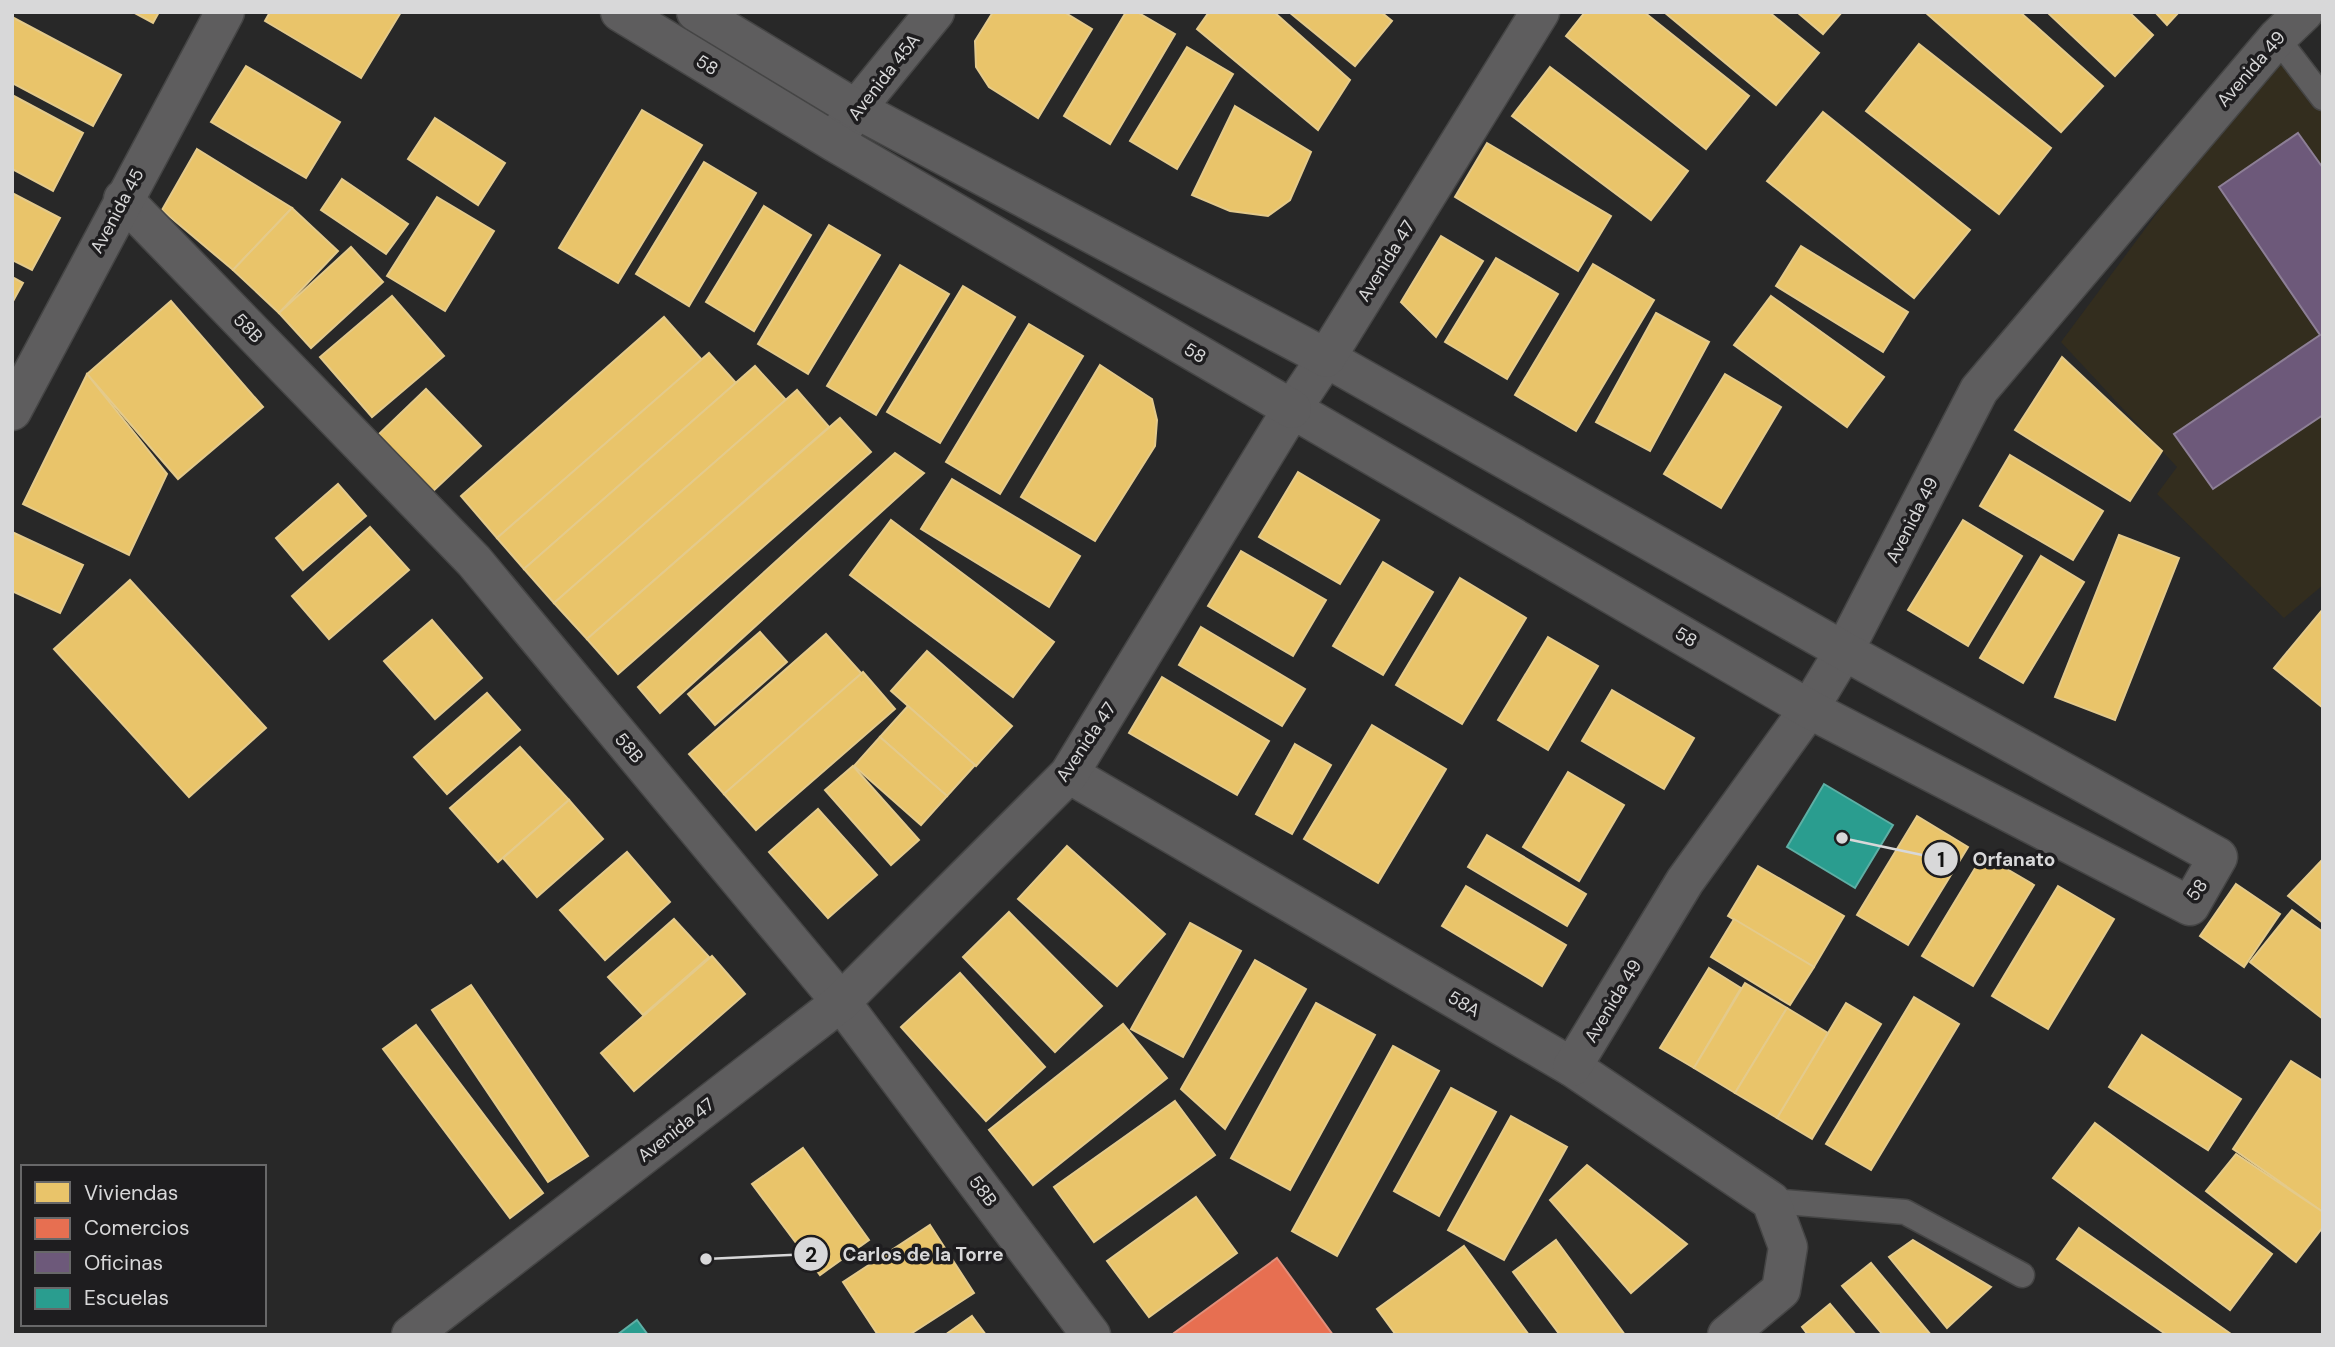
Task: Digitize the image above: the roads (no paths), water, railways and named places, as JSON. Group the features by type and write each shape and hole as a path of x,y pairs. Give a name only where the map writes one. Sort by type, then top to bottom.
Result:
{"street":[{"name":"Avenida 45","path":"12,411 122,199 225,12"},
{"name":"58","path":"620,12 834,142 1809,709 2190,906 2218,857 1844,652 1326,358 856,109 696,12"},
{"name":"Avenida 45A","path":"834,142 856,109 935,12"},
{"name":"Avenida 47","path":"411,1335 841,1002 1069,774 1292,409 1540,12"},
{"name":"Avenida 49","path":"1572,1068 1685,881 1809,709 1844,652 1979,390 2291,25"},
{"name":"58B","path":"122,199 474,561 841,1002 1091,1335"},
{"name":"58A","path":"1069,774 1572,1068 1770,1201"},
{"path":"1727,1335 1780,1290 1788,1247 1770,1201"}],"lane":[{"path":"2291,25 2323,98"},
{"path":"1770,1201 1905,1212 2022,1275"}],"place":[{"name":"Orfanato","path":"1842,838"},
{"name":"Carlos de la Torre","path":"706,1259"}]}
